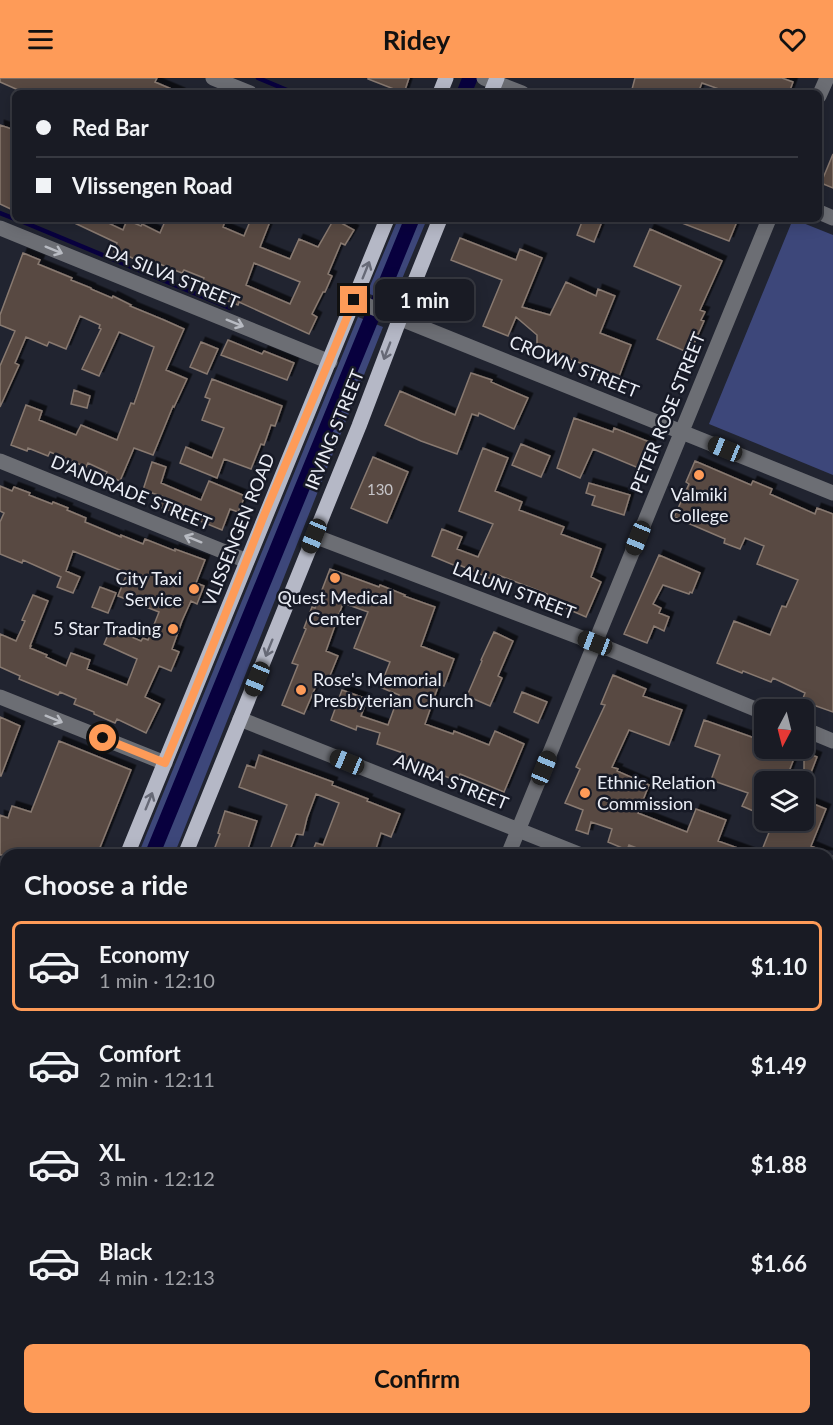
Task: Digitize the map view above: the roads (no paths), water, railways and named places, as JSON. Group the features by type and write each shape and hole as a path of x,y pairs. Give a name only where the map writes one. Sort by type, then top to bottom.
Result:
{"main road":[{"name":"VLISSENGEN ROAD","path":"129,849 264,517 330,362 361,302 386,222"},
{"name":"IRVING STREET","path":"187,849 359,426 395,316 439,222"}],"street":[{"path":"213,78 243,90"},
{"path":"491,82 514,90"},
{"name":"PETER ROSE STREET","path":"510,849 768,222"},
{"name":"DA SILVA STREET","path":"0,228 330,362"},
{"name":"CROWN STREET","path":"361,302 833,493"},
{"name":"D'ANDRADE STREET","path":"0,461 247,561"},
{"name":"LALUNI STREET","path":"314,536 595,643 754,708"},
{"path":"0,697 165,763"},
{"name":"ANIRA STREET","path":"240,719 566,849"},
{"path":"814,733 833,741"}],"waterway":[{"path":"258,78 287,90"},
{"path":"465,90 470,78"},
{"path":"0,213 12,218"},
{"path":"23,222 230,308"},
{"path":"154,849 411,222"}],"place":[{"name":"Valmiki College","path":"699,475"},
{"name":"Quest Medical Center","path":"335,578"},
{"name":"City Taxi Service","path":"194,589"},
{"name":"5 Star Trading","path":"173,629"},
{"name":"Rose's Memorial Presbyterian Church","path":"301,690"},
{"name":"Ethnic Relation Commission","path":"585,793"}]}
